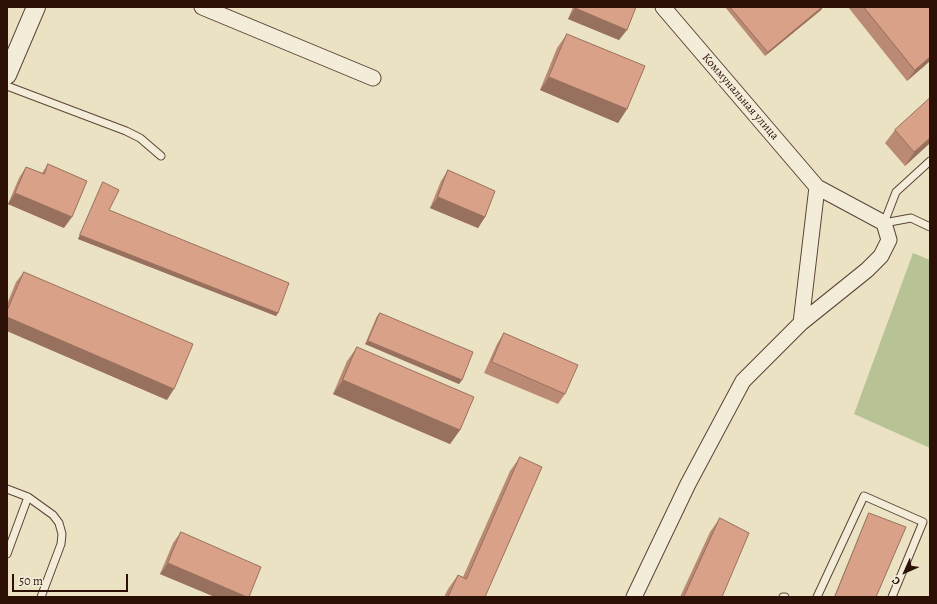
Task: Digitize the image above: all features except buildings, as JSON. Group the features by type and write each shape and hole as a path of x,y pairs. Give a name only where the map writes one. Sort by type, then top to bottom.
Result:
{"street":[{"path":"7,75 36,7"},
{"path":"202,7 374,78"},
{"name":"Коммунальная улица","path":"662,7 817,187"},
{"path":"634,597 688,484 742,382 801,323 867,270 881,256 889,240 884,223 817,187 801,323"}],"lane":[{"path":"7,86 126,131 140,138 161,156"},
{"path":"884,223 896,192 930,161"},
{"path":"884,223 911,218 930,227"},
{"path":"7,488 28,497 53,515 59,523 62,534 61,544 40,597"},
{"path":"817,597 864,496 922,522 892,597"},
{"path":"7,552 28,497"}],"green space":[{"path":"913,253 930,260 930,448 854,414"}]}
